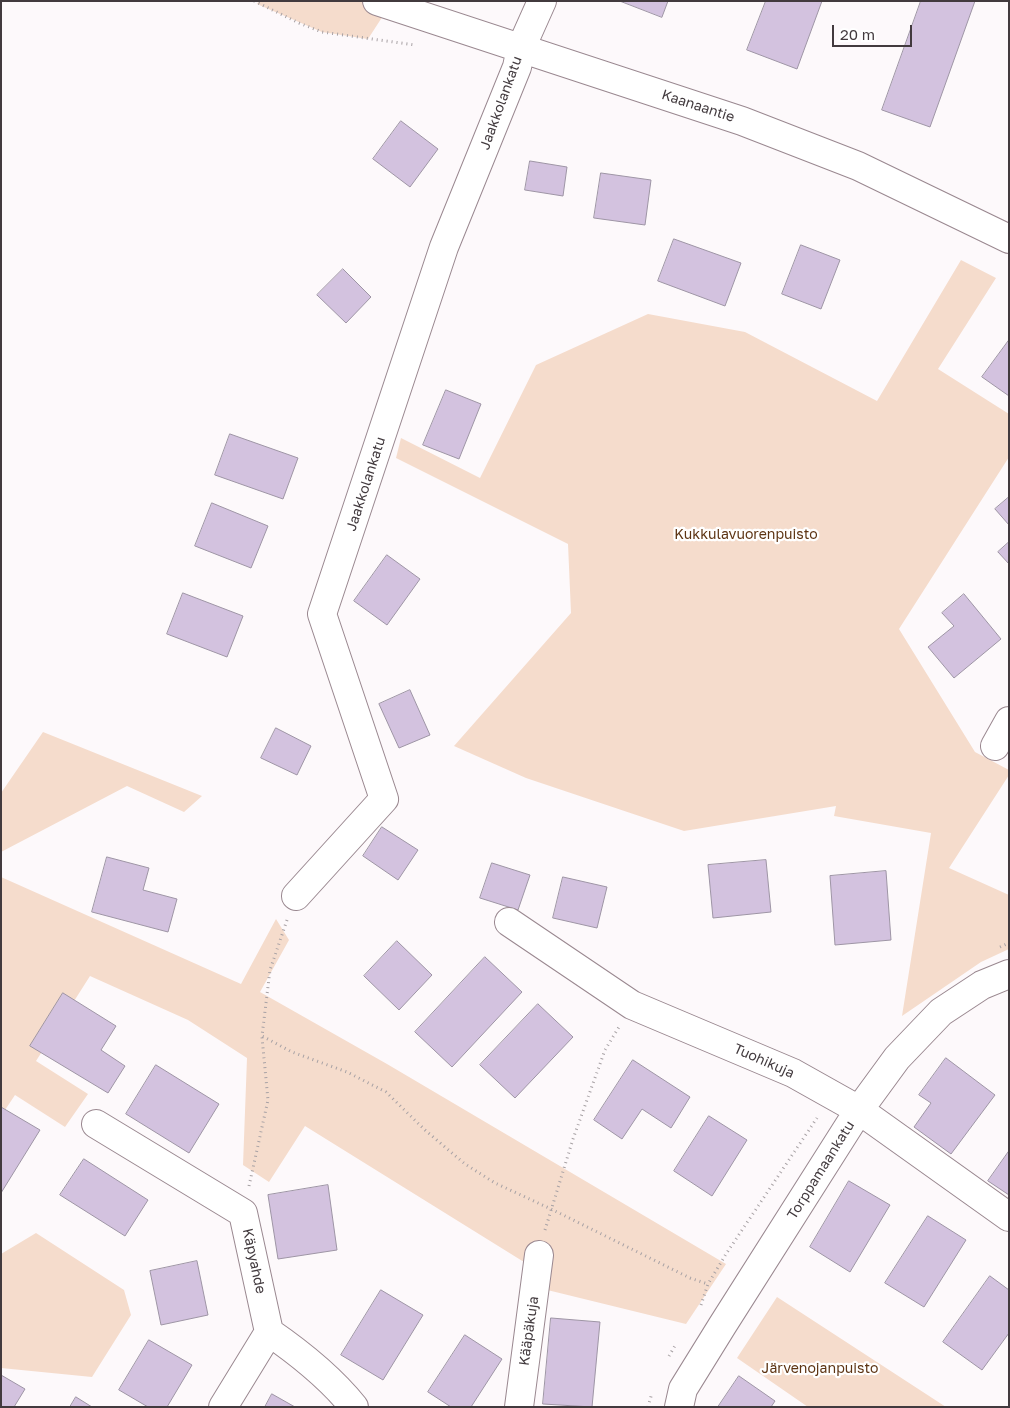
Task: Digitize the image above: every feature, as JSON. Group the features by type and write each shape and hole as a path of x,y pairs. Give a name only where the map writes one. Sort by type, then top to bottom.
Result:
{"street":[{"name":"Kaanaantie","path":"377,1 742,121 849,162 1009,239"},
{"path":"521,48 542,1"},
{"name":"Jaakkolankatu","path":"296,896 384,799 322,614 444,247 517,67 521,48"},
{"path":"995,746 1009,721"},
{"name":"Tuohikuja","path":"509,922 632,1005 794,1073 859,1110 1009,1217"},
{"name":"Torppamaankatu","path":"679,1407 683,1389 859,1110 897,1058 941,1012 982,985 1009,974"},
{"name":"Käpyahde","path":"96,1124 243,1213 269,1332"},
{"name":"Kääpäkuja","path":"519,1407 539,1255"},
{"path":"223,1407 269,1332 304,1356 354,1407"}],"path":[{"path":"254,1 322,32 418,45"},
{"path":"243,1213 268,1100 262,1036 270,970 296,896"},
{"path":"539,1255 551,1209 605,1050 632,1005"},
{"path":"262,1036 292,1052 347,1072 386,1092 425,1130 465,1164 495,1183 690,1278 708,1284"}],"green space":[{"path":"259,1 377,1 390,5 368,39 322,32 257,4"},
{"name":"Kukkulavuorenpuisto","path":"961,260 996,278 938,369 1009,414 1009,457 899,629 975,752 1009,770 1009,775 949,868 1009,895 1009,949 981,962 902,1016 931,833 834,816 836,806 684,831 526,778 454,746 571,613 568,544 396,458 401,438 480,478 536,365 648,314 745,332 877,401"},
{"path":"43,732 202,796 184,812 127,786 1,852 1,793"},
{"path":"1,877 241,984 276,919 289,940 260,992 387,1064 726,1264 686,1324 531,1286 532,1267 305,1126 269,1182 243,1165 247,1058 188,1020 90,976 36,1061 88,1094 65,1127 15,1095 1,1116"},
{"path":"36,1233 124,1290 131,1315 92,1377 1,1368 1,1254"},
{"name":"Järvenojanpuisto","path":"777,1297 946,1407 808,1407 737,1358"}],"building":[{"path":"620,1 668,1 662,17"},
{"path":"766,1 822,1 797,69 747,50"},
{"path":"921,1 975,1 930,127 882,110"},
{"path":"401,121 438,149 410,187 373,159"},
{"path":"530,161 567,167 563,196 525,190"},
{"path":"601,173 651,180 645,225 594,218"},
{"path":"674,239 741,263 725,306 658,281"},
{"path":"801,245 840,260 821,309 782,294"},
{"path":"343,269 371,297 346,323 317,295"},
{"path":"1009,340 1009,396 982,377"},
{"path":"446,390 481,404 459,459 423,445"},
{"path":"230,434 298,458 283,499 215,475"},
{"path":"1009,497 1009,525 995,509"},
{"path":"212,503 268,526 251,568 195,546"},
{"path":"1009,542 1009,564 998,552"},
{"path":"387,555 420,579 387,625 354,601"},
{"path":"183,593 243,616 227,657 167,634"},
{"path":"964,594 1001,639 954,678 928,647 954,626 942,613"},
{"path":"410,690 430,735 399,748 379,704"},
{"path":"276,728 311,746 297,775 261,758"},
{"path":"382,827 418,850 398,880 363,856"},
{"path":"107,857 149,868 143,890 177,899 168,932 92,912"},
{"path":"766,860 771,912 713,918 708,865"},
{"path":"492,863 530,875 518,910 480,898"},
{"path":"886,871 891,940 835,945 830,876"},
{"path":"563,877 607,887 597,928 553,918"},
{"path":"397,941 432,975 399,1010 364,976"},
{"path":"485,957 522,992 452,1067 415,1032"},
{"path":"63,993 116,1026 101,1050 125,1066 108,1093 30,1046"},
{"path":"538,1004 573,1037 515,1098 480,1065"},
{"path":"946,1058 995,1095 951,1154 914,1127 931,1103 919,1095"},
{"path":"633,1060 690,1097 671,1128 642,1109 622,1139 594,1120"},
{"path":"156,1065 219,1104 189,1153 126,1114"},
{"path":"1,1107 40,1130 1,1193"},
{"path":"709,1116 747,1140 712,1196 674,1171"},
{"path":"1009,1151 1009,1195 988,1181"},
{"path":"84,1159 148,1200 125,1236 60,1195"},
{"path":"849,1181 890,1205 850,1272 810,1247"},
{"path":"328,1185 337,1250 278,1259 268,1195"},
{"path":"928,1216 966,1240 924,1307 885,1283"},
{"path":"197,1261 208,1315 161,1325 150,1271"},
{"path":"990,1276 1009,1290 1009,1333 982,1370 943,1342"},
{"path":"381,1290 423,1315 383,1380 341,1355"},
{"path":"551,1318 600,1322 592,1407 543,1404"},
{"path":"465,1335 502,1359 471,1407 451,1407 428,1392"},
{"path":"149,1340 192,1365 167,1407 148,1407 119,1390"},
{"path":"1,1375 25,1389 14,1407 1,1407"},
{"path":"739,1376 775,1401 771,1407 718,1407"},
{"path":"272,1394 295,1407 265,1407"},
{"path":"76,1397 92,1407 70,1407"}]}
